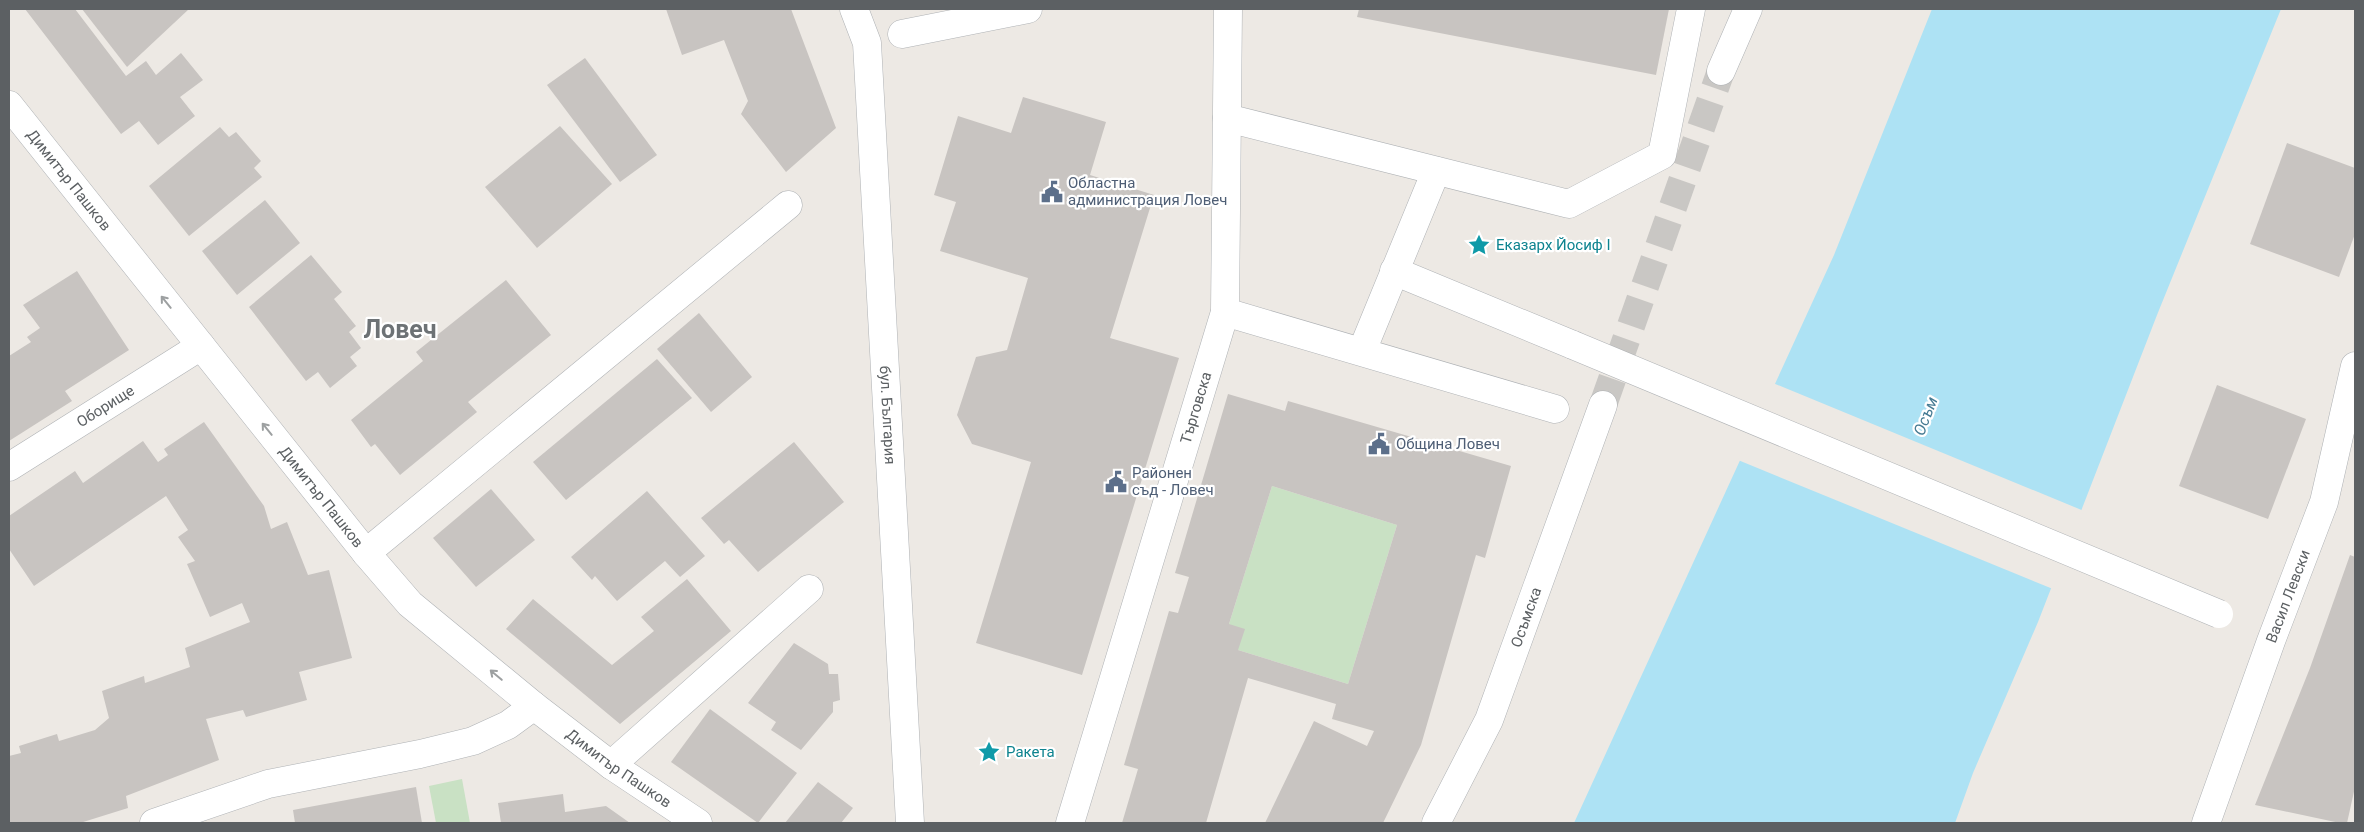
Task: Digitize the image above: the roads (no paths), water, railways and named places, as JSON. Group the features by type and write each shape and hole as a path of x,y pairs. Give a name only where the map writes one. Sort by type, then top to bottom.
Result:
{"street":[{"name":"бул. България","path":"854,9 867,43 910,823"},
{"path":"902,34 1028,9"},
{"name":"Търговска","path":"1070,823 1225,312 1228,9"},
{"path":"1227,118 1569,204 1662,155 1691,9"},
{"path":"1721,71 1748,9"},
{"name":"Димитър Пашков","path":"9,105 366,553 410,604 534,706 611,765 698,823"},
{"path":"1362,351 1436,171"},
{"path":"366,553 788,206"},
{"path":"1394,271 2219,614"},
{"path":"1225,312 1555,409"},
{"name":"Оборище","path":"9,467 201,346"},
{"name":"Васил Левски","path":"2206,823 2271,641 2324,502 2355,366"},
{"name":"Осъмска","path":"1436,823 1489,720 1603,405"},
{"path":"611,765 808,589"},
{"path":"154,823 268,784 420,754 473,740 508,725 534,706"}],"water":[{"name":"Осъм","path":"1932,9 2281,9 2157,315 2038,622 1973,773 1955,823 1574,823 1834,255"}],"tunnel":[{"path":"1603,405 1721,71"}],"place":[{"name":"Областна администрация Ловеч","path":"1052,192"},
{"name":"Еказарх Йосиф I","path":"1479,245"},
{"name":"Община Ловеч","path":"1379,444"},
{"name":"Районен съд - Ловеч","path":"1116,482"},
{"name":"Ракета","path":"989,752"}],"district":[{"name":"Ловеч","path":"400,329"}]}
